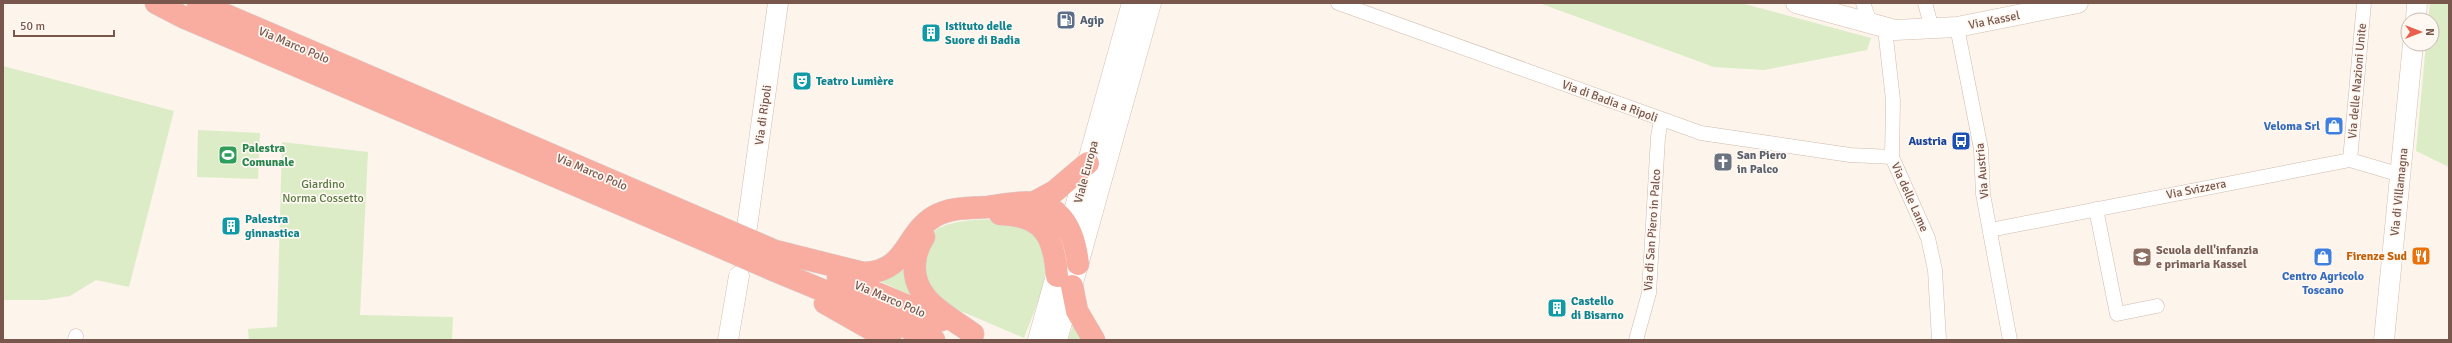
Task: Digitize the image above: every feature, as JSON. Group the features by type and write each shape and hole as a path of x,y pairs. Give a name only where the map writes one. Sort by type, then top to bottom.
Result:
{"highway":[{"name":"Via Marco Polo","path":"156,3 185,18 716,235"},
{"name":"Via Marco Polo","path":"198,3 773,260 980,337"},
{"path":"773,260 863,273 875,273 884,270 898,260 921,227 943,212 1033,203 1055,191 1088,163"},
{"path":"1033,203 1056,212 1065,221 1076,250 1078,264"},
{"path":"980,337 930,303 918,288 914,268 917,251 923,239 933,227 954,218 1011,215 1025,217 1040,226 1051,240 1077,311 1094,340"},
{"name":"Via Marco Polo","path":"773,260 858,304 934,340"},
{"path":"773,260 824,303 890,340"}],"main road":[{"name":"Via di Ripoli","path":"747,227 778,3"},
{"name":"Viale Europa","path":"1057,340 1070,231 1132,3"},
{"name":"Viale Europa","path":"1038,340 1065,281 1078,264 1151,3"},
{"name":"Via Kassel","path":"1796,3 1878,27 1932,29 1957,27 2078,3"},
{"name":"Via di Villamagna","path":"2384,340 2412,52"},
{"path":"728,340 739,276"}],"street":[{"name":"Via di Badia a Ripoli","path":"1338,3 1661,120 1701,133 1850,155 1892,157"},
{"name":"Via delle Lame","path":"1863,3 1878,27 1894,100 1892,157 1928,238 1935,270 1939,340"},
{"path":"1925,3 1932,29"},
{"name":"Via delle Nazioni Unite","path":"2350,160 2364,3"},
{"name":"Via Austria","path":"1957,27 1981,149 1981,181 2010,340"},
{"name":"Via di San Piero in Palco","path":"1636,340 1649,293 1658,137 1661,120"},
{"name":"Via Svizzera","path":"1990,230 2096,208 2350,160 2401,175"},
{"path":"2096,208 2117,314 2157,306"}],"green space":[{"path":"1539,3 1741,3 1871,38 1867,50 1764,70 1714,67"},
{"path":"2430,3 2449,3 2449,167 2416,151 2425,52 2440,52 2440,12 2429,12"},
{"path":"3,66 174,111 129,287 96,280 70,296 44,300 3,300"},
{"name":"Palestra Comunale","path":"198,130 260,133 258,179 197,177"},
{"name":"Giardino Norma Cossetto","path":"282,142 368,152 360,315 453,317 452,340 249,340 248,329 277,327"},
{"path":"1012,219 1030,228 1041,240 1045,255 1045,271 1042,288 1024,338 935,300 924,290 923,263 925,247 929,237 937,229 962,221"},
{"path":"909,259 913,296 877,280"},
{"path":"1074,322 1086,340 1068,340"}],"place":[{"name":"Agip","path":"1066,20"},
{"name":"Istituto delle Suore di Badia","path":"931,33"},
{"name":"Teatro Lumière","path":"802,81"},
{"name":"Veloma Srl","path":"2334,126"},
{"name":"Austria","path":"1961,141"},
{"name":"Palestra Comunale","path":"228,155"},
{"name":"San Piero in Palco","path":"1723,162"},
{"name":"Palestra ginnastica","path":"231,226"},
{"name":"Firenze Sud","path":"2421,256"},
{"name":"Scuola dell'infanzia e primaria Kassel","path":"2142,257"},
{"name":"Centro Agricolo Toscano","path":"2323,257"},
{"name":"Castello di Bisarno","path":"1557,308"}]}
